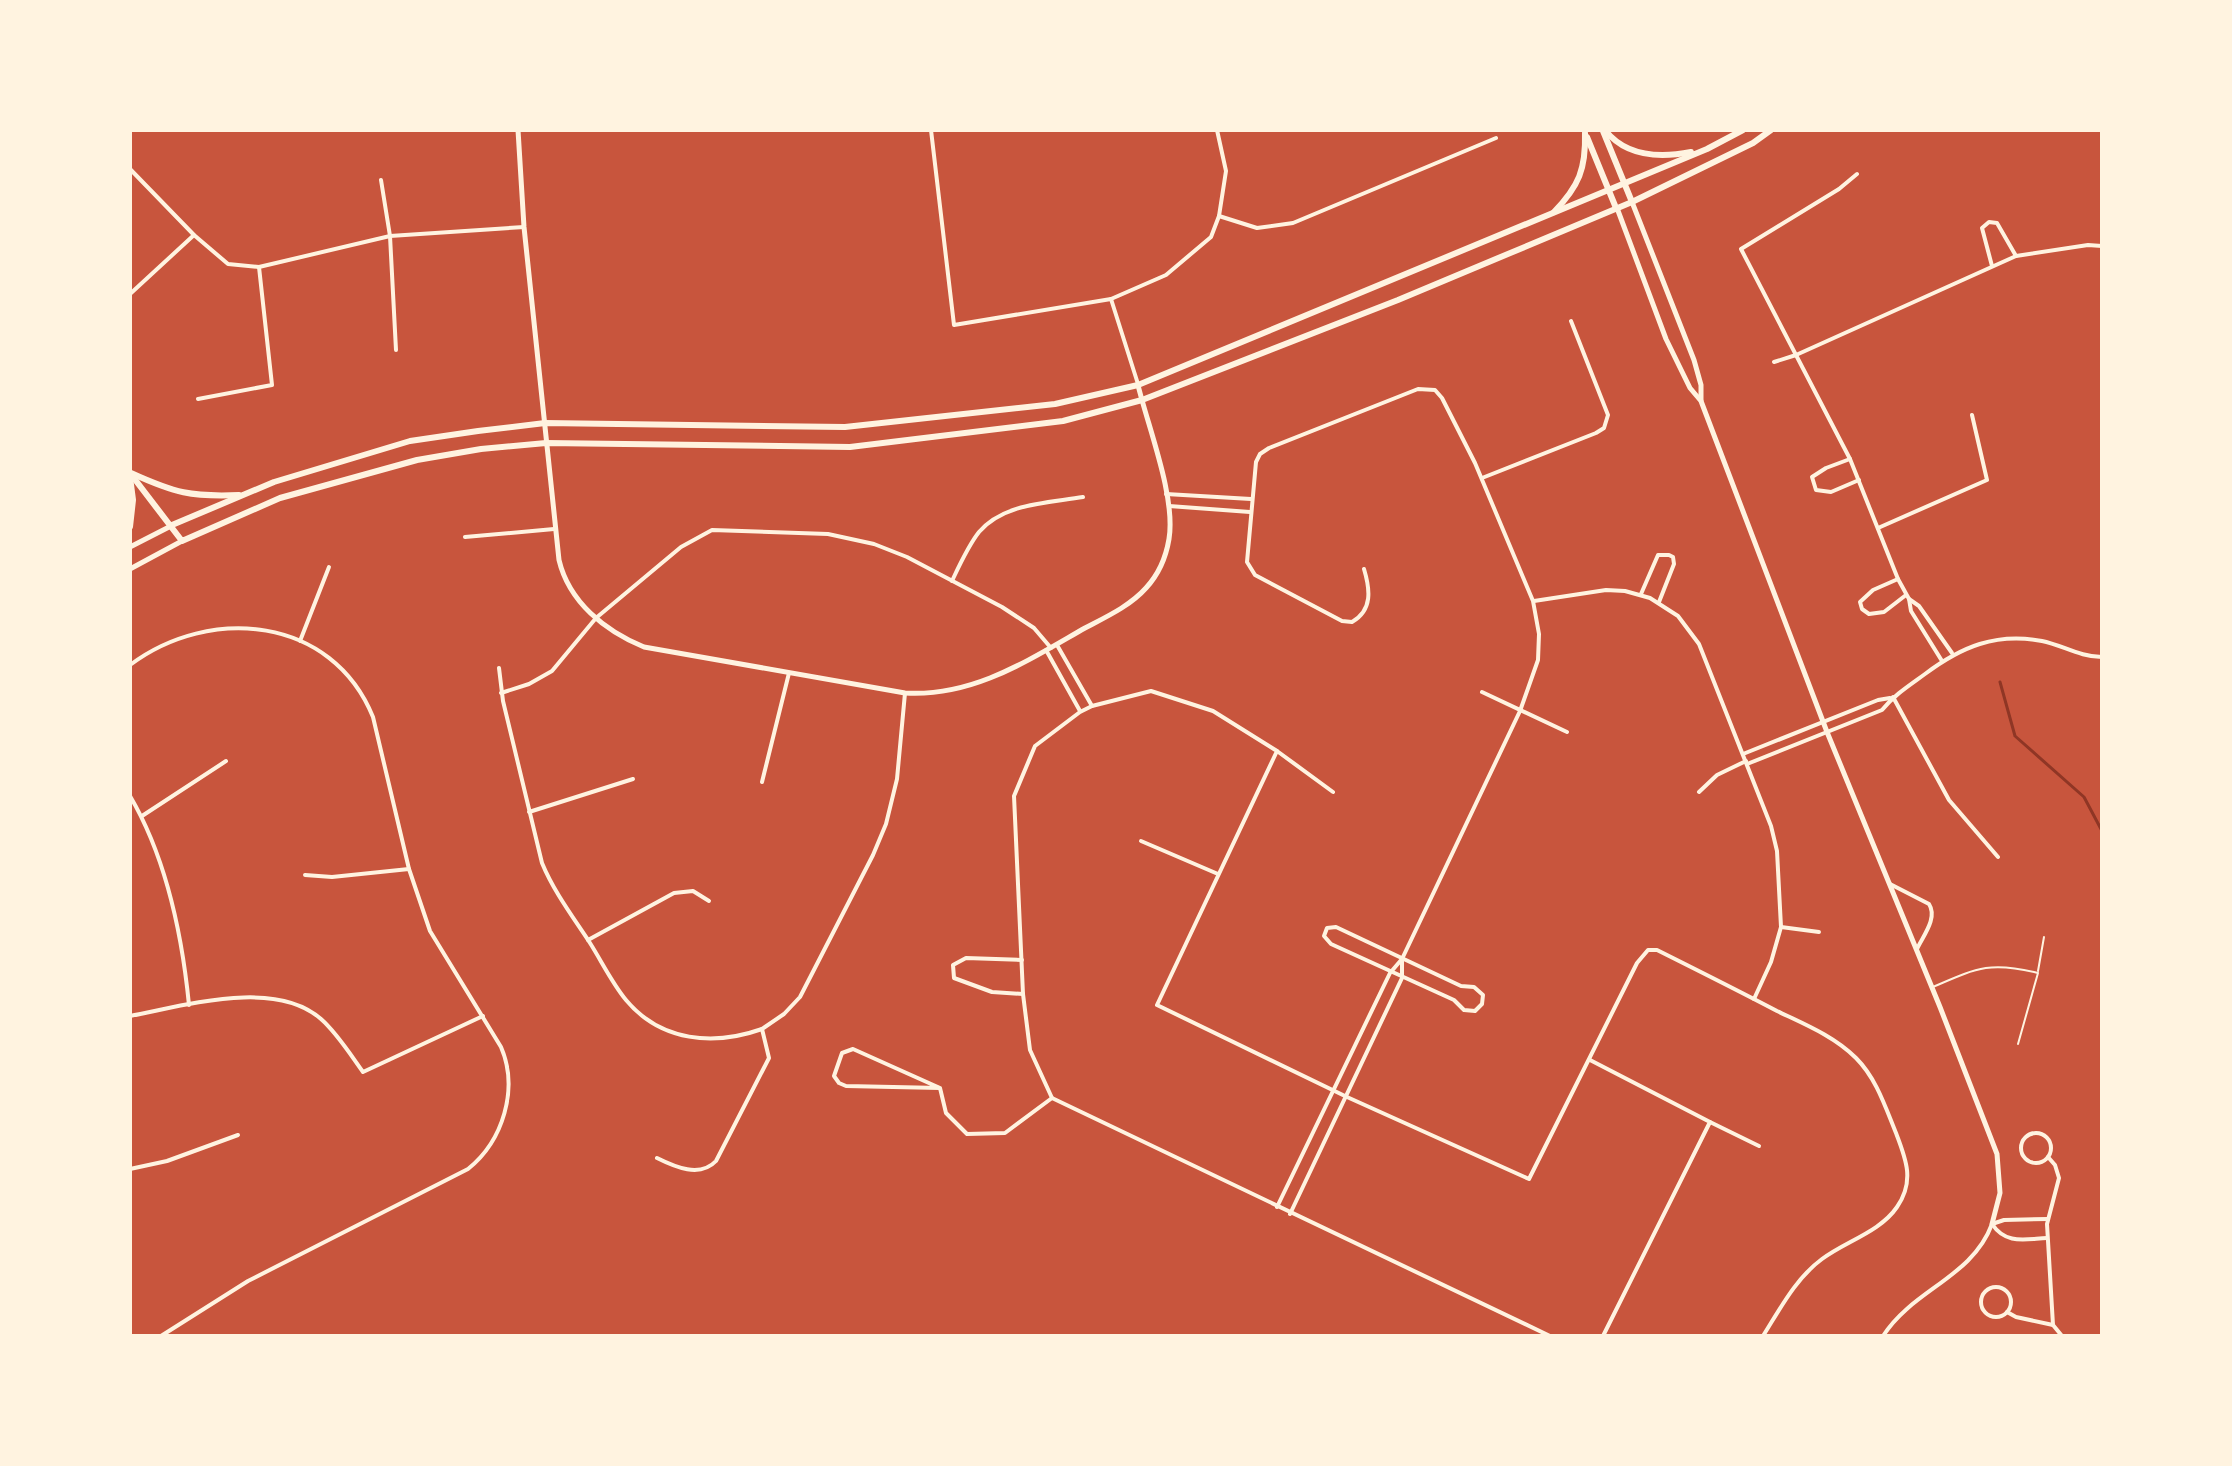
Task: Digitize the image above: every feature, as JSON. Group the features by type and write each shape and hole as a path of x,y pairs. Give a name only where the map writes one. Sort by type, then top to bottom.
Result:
{"main road":[{"path":"1604,130 1636,153 1668,157 1707,149"},
{"path":"1604,130 1632,202"},
{"path":"172,525 274,482 410,441 545,423 845,427 1055,404 1138,385 1707,149 1743,130"},
{"path":"130,474 182,541 280,498 417,460 546,443 850,447 1063,421 1142,400 1398,300 1632,202 1753,143 1771,130"},
{"path":"1584,132 1616,208"},
{"path":"1552,214 1570,195 1584,167 1584,132"},
{"path":"130,474 182,494 243,495"},
{"path":"130,474 133,500 130,527"}],"street":[{"path":"518,130 524,227 554,529 562,571 568,586 596,618 619,635 644,647 905,693 939,693 968,688 1001,676 1123,607 1148,586 1160,567 1169,542 1169,506 1138,385 1111,299"},
{"path":"931,130 954,325 1111,299 1166,275 1211,237 1219,216 1226,171 1217,130"},
{"path":"1219,216 1257,228 1293,223 1496,138"},
{"path":"130,169 194,235 228,264 259,267 390,236 524,227"},
{"path":"1857,174 1839,189 1741,249 1850,459 1911,611 1942,661"},
{"path":"381,180 390,236 396,350"},
{"path":"1632,202 1694,360 1701,385 1701,401"},
{"path":"1616,208 1666,339 1690,388 1701,401 1827,732 1997,1154 2000,1193 1982,1246 1969,1262 1903,1312 1883,1336"},
{"path":"1992,266 1982,228 1989,222 1997,223 2016,256"},
{"path":"130,294 194,235"},
{"path":"1774,362 1796,355 2016,256 2088,245 2102,246"},
{"path":"198,399 272,385 259,267"},
{"path":"1482,478 1604,428 1608,415 1571,321"},
{"path":"1277,1207 1390,973 1402,959 1520,711 1538,660 1539,634 1533,601 1482,478 1442,398 1435,390 1424,388 1265,450 1258,458 1250,512 1247,562 1251,572 1342,621 1356,621 1369,599 1364,569"},
{"path":"1878,529 1987,480 1972,415"},
{"path":"1850,459 1812,477 1816,490 1831,492 1859,480"},
{"path":"1166,494 1251,499"},
{"path":"952,581 977,534 997,517 1023,507 1083,497"},
{"path":"1169,506 1250,512"},
{"path":"130,547 172,525"},
{"path":"465,537 554,529"},
{"path":"501,693 529,684 552,671 596,618 689,540 712,530 818,533 890,550 1014,613 1034,628 1092,706"},
{"path":"130,569 182,541"},
{"path":"1641,594 1658,555 1669,555 1673,557 1674,564 1659,602"},
{"path":"300,641 329,567"},
{"path":"1898,579 1865,596 1860,602 1862,609 1869,614 1884,612 1907,597"},
{"path":"1533,601 1606,590 1641,594 1678,616 1694,634 1775,839 1781,927 1771,962 1754,999"},
{"path":"1907,597 1919,606 1952,654"},
{"path":"130,665 170,640 208,629 249,628 300,641 341,667 357,685 368,706 409,869 430,931 501,1047 507,1070 505,1108 497,1133 483,1156 460,1174 248,1281 161,1336"},
{"path":"1699,792 1717,775 1882,710 1893,697 1952,654 1984,641 2020,638 2049,642 2075,653 2102,657"},
{"path":"1051,648 1080,712"},
{"path":"499,668 501,693 547,874 628,1002 639,1013 667,1030 700,1040 719,1040 762,1029 784,1014 800,997 880,840 897,779 905,693"},
{"path":"762,782 789,673"},
{"path":"1333,792 1277,751 1213,711 1151,691 1092,706 1035,746 1014,796 1023,994 1030,1050 1052,1098 1550,1336"},
{"path":"1482,692 1567,732"},
{"path":"1743,754 1878,700 1893,697"},
{"path":"1893,697 1949,800 1998,857"},
{"path":"1277,751 1157,1005 1347,1097 1529,1179 1637,963 1648,950 1657,950 1821,1033 1857,1059 1882,1097 1908,1167 1905,1193 1895,1210 1877,1226 1835,1249 1811,1268 1791,1292 1763,1336"},
{"path":"142,816 226,761"},
{"path":"529,812 633,779"},
{"path":"130,796 142,816 170,892 185,959 189,1005"},
{"path":"1141,841 1218,874"},
{"path":"305,875 332,877 409,869"},
{"path":"1890,884 1929,904 1933,910 1933,917 1917,950"},
{"path":"588,940 674,893 693,891 709,901"},
{"path":"1336,927 1402,959 1461,986 1474,987 1483,995 1482,1004 1475,1011 1464,1010 1454,1000 1331,944 1324,936 1327,928 1336,927"},
{"path":"1781,927 1819,932"},
{"path":"1022,960 966,958 953,965 954,978 992,992 1023,994"},
{"path":"1290,1214 1402,978 1402,959"},
{"path":"130,1016 260,997 293,1003 322,1020 363,1072 483,1016"},
{"path":"657,1158 673,1166 697,1170 708,1168 716,1161 769,1058 762,1029"},
{"path":"853,1049 940,1088 846,1086 834,1076 842,1053 853,1049"},
{"path":"1590,1060 1759,1146"},
{"path":"940,1088 946,1113 967,1134 1005,1133 1052,1098"},
{"path":"1603,1336 1710,1122"},
{"path":"2032,1133 2046,1136 2051,1145 2048,1157 2038,1163 2028,1161 2021,1153 2024,1138 2032,1133"},
{"path":"130,1169 167,1161 238,1135"},
{"path":"2048,1157 2055,1165 2059,1178 2048,1219 2048,1238 2053,1325 2062,1336"},
{"path":"1992,1224 2004,1220 2048,1219"},
{"path":"1992,1224 1999,1235 2006,1238 2048,1238"},
{"path":"1992,1287 2005,1289 2011,1302 2007,1312 1998,1317 1986,1314 1980,1302 1986,1290 1992,1287"},
{"path":"2007,1312 2053,1325"}],"lane":[{"path":"2018,1044 2038,973 2044,937"},
{"path":"1932,987 1980,967 2018,968 2038,973"}],"waterway":[{"path":"2000,682 2015,736 2084,797 2102,831"}]}
